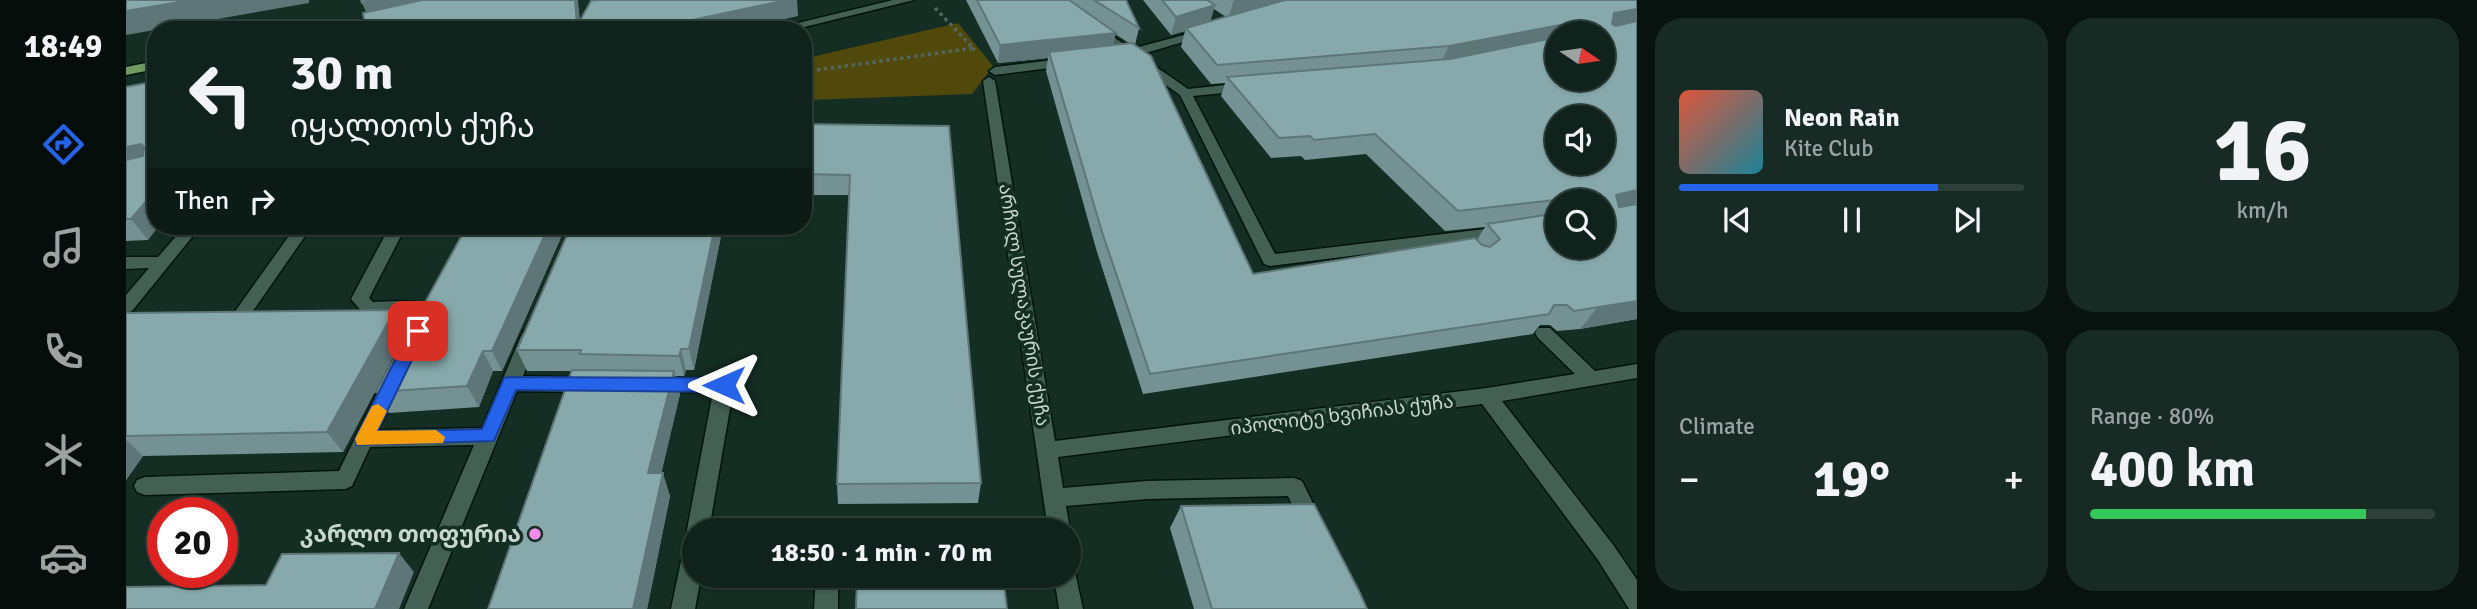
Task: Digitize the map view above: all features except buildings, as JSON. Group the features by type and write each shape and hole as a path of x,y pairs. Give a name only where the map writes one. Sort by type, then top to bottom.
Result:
{"main road":[{"path":"393,21 398,20"},
{"path":"126,71 147,67"}],"street":[{"path":"812,22 908,0"},
{"path":"1085,23 1185,93 1269,260 1519,230"},
{"path":"992,76 1130,55 1214,29"},
{"name":"არჩილ სულაკაურის ქუჩა","path":"992,76 1057,518"},
{"path":"1185,93 1262,85"},
{"path":"126,307 186,235"},
{"path":"242,314 298,235"},
{"path":"393,235 360,299 369,308 429,308 411,344"},
{"path":"1455,238 1468,252"},
{"path":"126,263 163,262"},
{"path":"416,609 535,323"},
{"path":"1544,333 1593,380"},
{"path":"145,486 345,480 401,365"},
{"name":"იპოლიტე ხვიჩიას ქუჩა","path":"1047,450 1487,396 1637,372"},
{"path":"510,383 610,385"},
{"path":"635,385 724,385 700,518"},
{"path":"1487,396 1598,543 1637,601"},
{"path":"364,439 488,436"},
{"path":"1054,498 1147,490 1294,486 1324,548"},
{"path":"683,609 687,588"},
{"path":"825,609 826,588"},
{"path":"1068,588 1071,609"}],"path":[{"path":"927,0 974,48 992,76"},
{"path":"812,71 974,48"}],"shaded area":[{"path":"958,23 993,66 972,94 812,100 812,57"}],"slow traffic":[{"path":"378,411 364,439 436,437"}],"place":[{"name":"კარლო თოფურია","path":"535,534"}],"route":[{"path":"418,331 364,439 488,436 510,383 724,385"}]}
